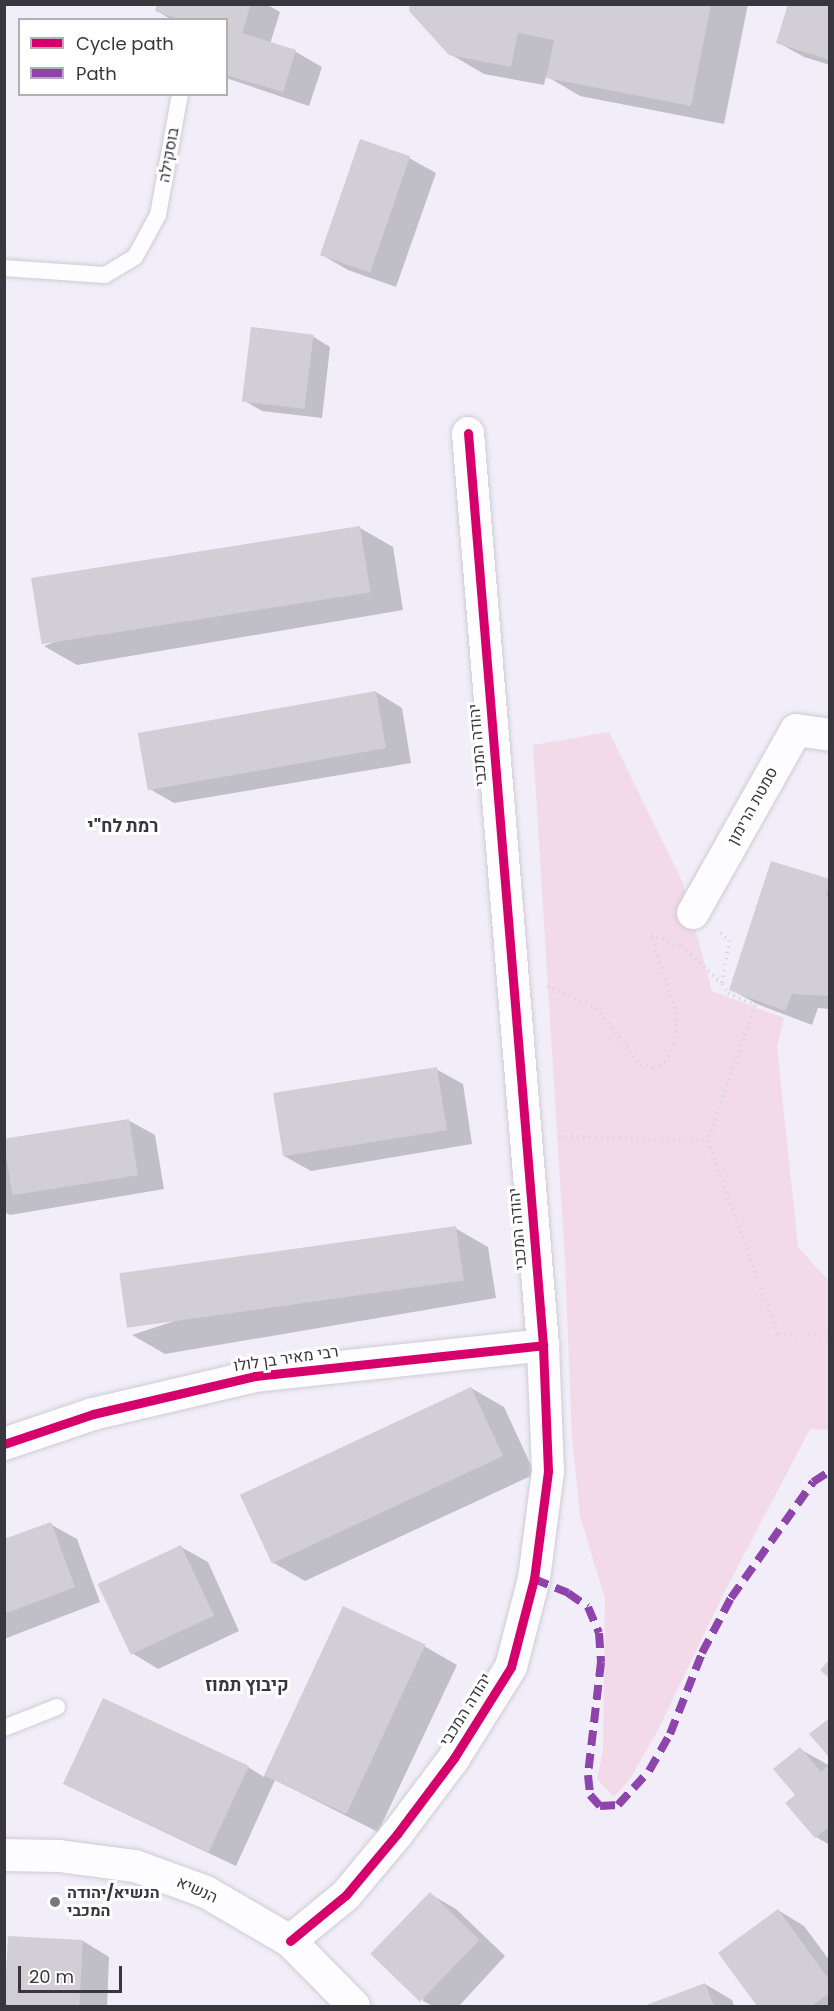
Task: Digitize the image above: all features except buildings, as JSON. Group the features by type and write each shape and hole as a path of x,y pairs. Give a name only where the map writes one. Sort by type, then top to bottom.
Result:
{"street":[{"name":"יהודה המכבי","path":"290,1941 346,1895 397,1834 454,1758 511,1666 534,1579 548,1471 543,1345 468,432"},
{"name":"סמטת הרימון","path":"693,913 796,730 830,735"},
{"name":"רבי מאיר בן לולו","path":"4,1444 93,1414 255,1376 543,1345"},
{"name":"הנשיא","path":"4,1855 59,1856 135,1866 206,1892 290,1941 354,2007"}],"lane":[{"name":"בוסקילה","path":"4,268 105,275 135,258 158,215 180,96"},
{"path":"4,1728 57,1707"}],"path":[{"path":"693,913 729,940 722,984"},
{"path":"512,970 597,1008 640,1064 654,1069 665,1062 675,1044 677,1014 651,935 682,946 722,984 728,993 755,1005 708,1141 778,1335 830,1335"},
{"path":"525,1136 708,1141"}],"shaded area":[{"path":"609,732 683,883 712,991 784,1018 777,1047 798,1247 829,1281 829,1430 810,1429 724,1593 658,1730 630,1779 614,1797 597,1779 603,1752 605,1599 580,1516 572,1437 565,1262 533,745"}],"marked path":[{"path":"534,1579 568,1593 588,1607 599,1633 601,1662 588,1775 590,1795 600,1806 618,1805 649,1771 670,1734 702,1653 731,1598 813,1482 830,1471"}],"cycle path":[{"path":"290,1941 346,1895 397,1834 454,1758 511,1667 534,1579 548,1471 543,1345 468,433"},
{"path":"4,1444 93,1414 255,1376 543,1345"}],"place":[{"name":"הנשיא/יהודה המכבי","path":"55,1902"}],"district":[{"name":"רמת לח\"י","path":"123,826"},
{"name":"קיבוץ תמוז","path":"247,1685"}]}
